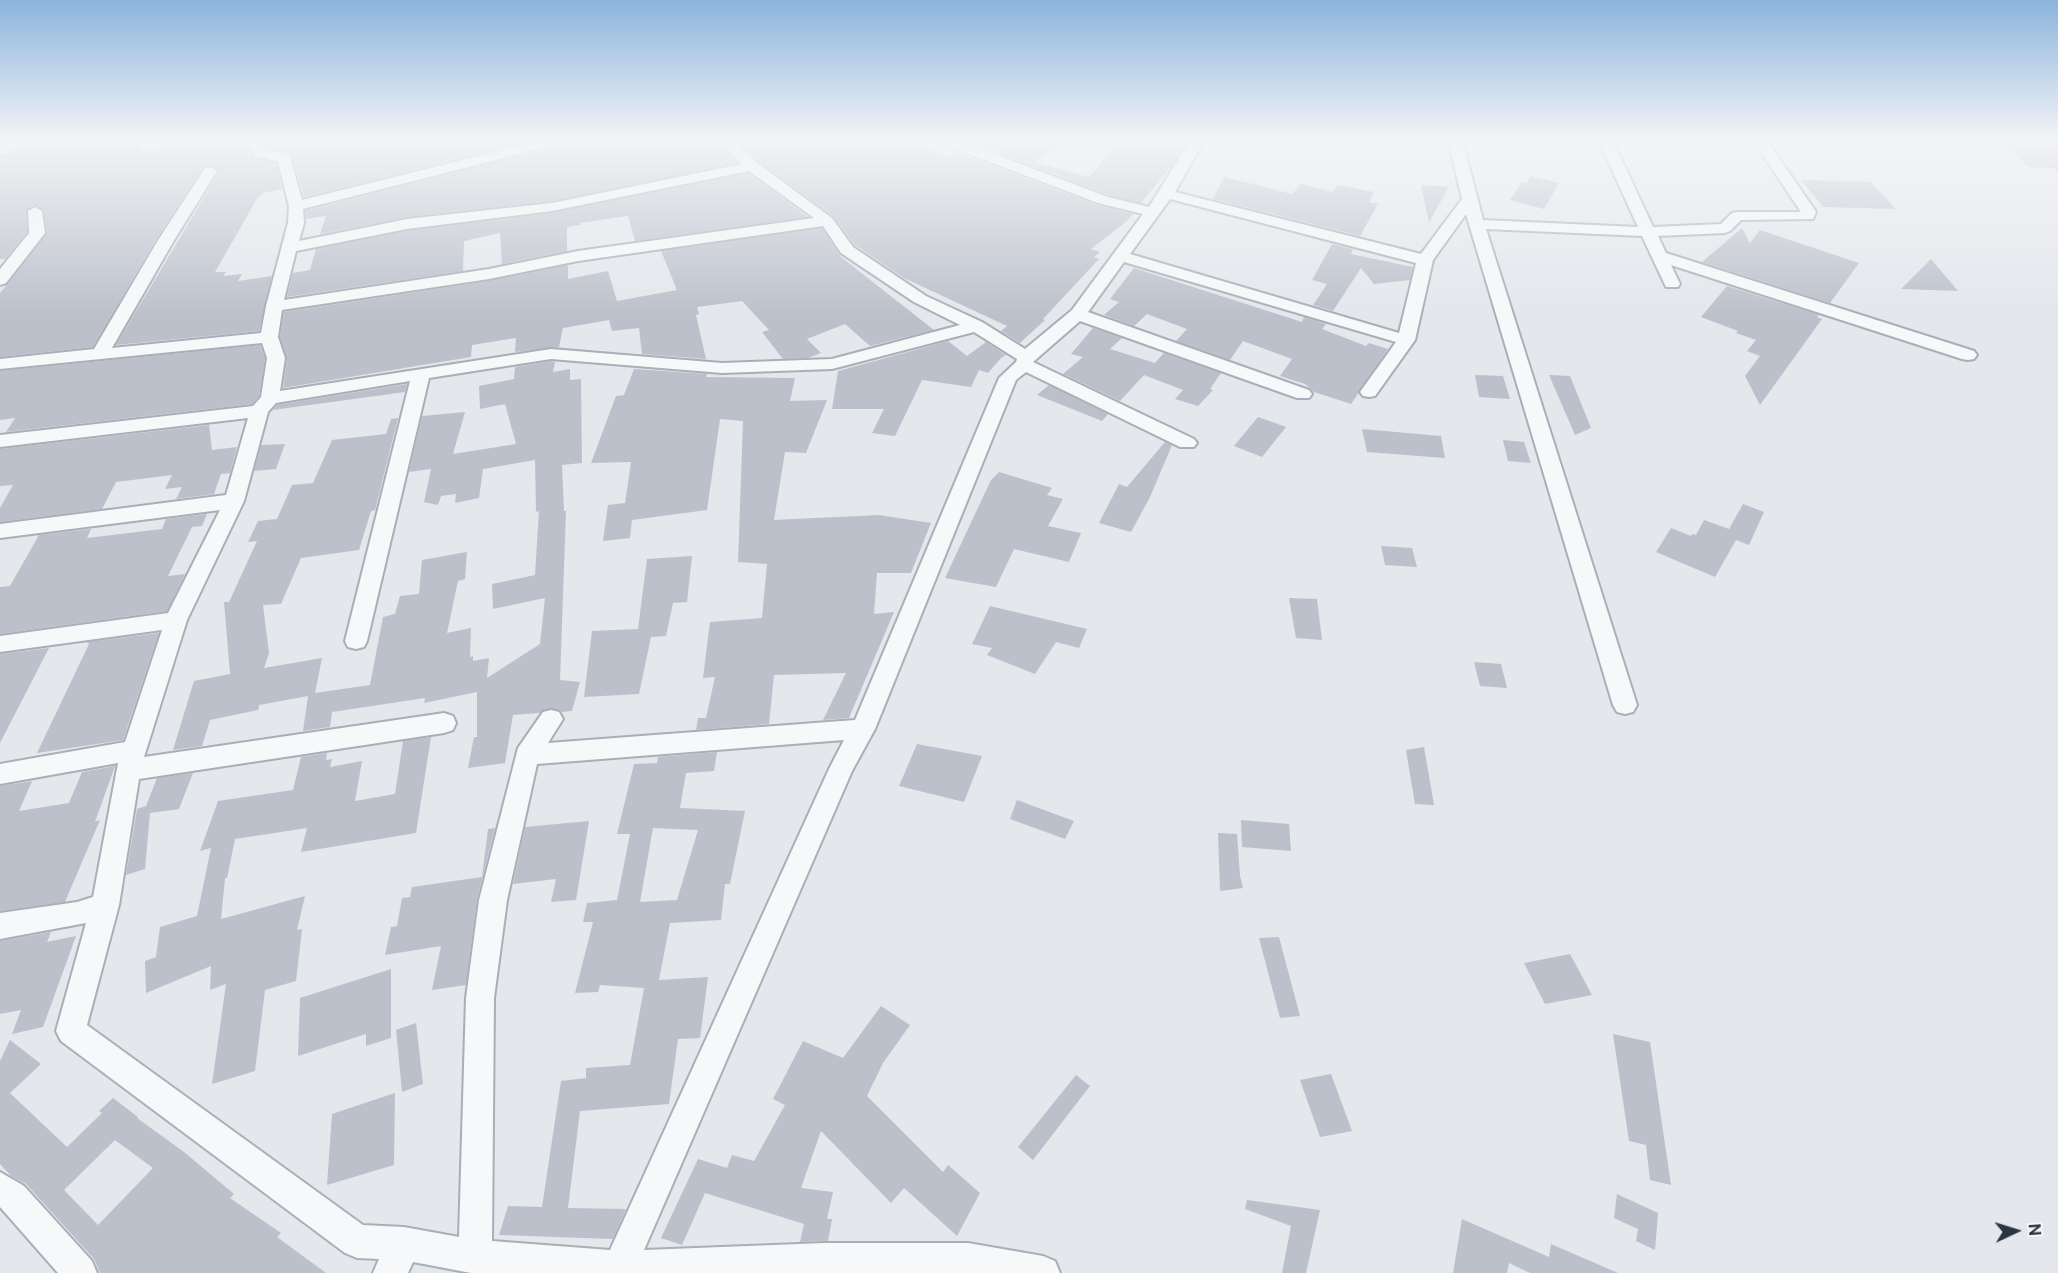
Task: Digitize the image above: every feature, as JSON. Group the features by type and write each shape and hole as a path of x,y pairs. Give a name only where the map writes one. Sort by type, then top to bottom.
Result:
{"street":[{"path":"99,355 193,198"},
{"path":"294,198 296,223 274,306 269,337 276,358 264,405 234,501 176,620 132,760 105,905 71,1031 357,1242 397,1258 475,1257 619,1268 825,1260 968,1260 1043,1273"},
{"path":"296,206 326,198"},
{"path":"288,248 407,224 552,207 594,198"},
{"path":"796,198 827,221 848,250 920,299 976,326 1025,360 1186,443"},
{"path":"1096,198 1103,201 1159,203 1425,260"},
{"path":"619,1268 841,769 863,729 1008,378 1025,360 1078,314 1162,198"},
{"path":"1632,198 1672,284"},
{"path":"1477,224 1647,232 1725,228 1737,216 1808,216 1809,213 1799,198"},
{"path":"1469,199 1625,705"},
{"path":"1368,392 1406,340 1425,260 1469,199"},
{"path":"0,280 37,233 35,211"},
{"path":"274,306 489,274 578,256 827,221"},
{"path":"1121,255 1406,340"},
{"path":"1658,256 1968,355"},
{"path":"1078,314 1303,394"},
{"path":"0,441 264,405 421,374 551,354 722,368 832,364 976,326"},
{"path":"0,364 269,337"},
{"path":"356,641 421,374"},
{"path":"0,531 234,501"},
{"path":"0,644 176,620"},
{"path":"475,1257 480,998 493,900 527,755 551,719"},
{"path":"0,774 444,723"},
{"path":"527,755 863,729"},
{"path":"0,926 77,914 105,905"},
{"path":"0,1188 13,1197 80,1273"}],"building":[{"path":"0,198 183,198 93,347 0,357 0,293 47,233 44,211 34,205 26,211 27,232 5,259 0,259"},
{"path":"203,198 257,198 215,272 226,272 223,276 242,274 238,281 272,276 259,331 116,345"},
{"path":"354,198 565,198 407,217 320,234 326,216 306,219 305,211"},
{"path":"624,198 783,198 808,217 635,241 628,216 580,223 581,225 567,227 567,251 502,264 500,233 464,241 463,271 287,297 293,273 310,270 316,249 407,231 552,213"},
{"path":"809,198 1079,198 1133,214 1091,249 1100,252 1094,257 1099,259 1043,319 1045,320 1020,343 1001,331 1007,326 904,278 855,245 833,216"},
{"path":"1123,198 1145,198 1141,203"},
{"path":"1371,198 1369,202 1378,204 1360,236 1213,199"},
{"path":"1424,198 1442,198 1429,222"},
{"path":"1511,198 1550,198 1544,209 1510,200"},
{"path":"1816,198 1886,198 1896,209 1823,207"},
{"path":"822,228 841,257 934,330 870,346 845,324 807,339 821,353 808,358 783,359 762,332 769,330 742,301 697,307 699,314 696,315 706,359 642,354 639,328 612,331 609,320 563,328 559,347 515,352 516,338 472,345 471,357 283,388 287,358 280,337 284,312 489,281 568,265 568,279 608,271 617,301 677,290 661,251"},
{"path":"1742,228 1750,243 1760,230 1859,263 1830,303 1702,262"},
{"path":"1332,244 1353,249 1351,254 1413,267 1410,280 1374,284 1361,268 1333,311 1313,305 1327,284 1312,280"},
{"path":"1931,259 1958,291 1901,289"},
{"path":"1134,268 1302,322 1304,317 1326,324 1322,329 1366,346 1369,343 1388,349 1351,404 1314,392 1305,384 1280,376 1292,359 1243,341 1230,360 1176,341 1187,329 1147,314 1134,326 1104,315 1119,302 1110,299"},
{"path":"1727,286 1819,315 1817,317 1822,319 1760,405 1745,376 1760,356 1747,351 1756,340 1701,317"},
{"path":"1093,328 1122,338 1110,349 1155,363 1120,401 1063,374 1083,357 1071,354"},
{"path":"948,341 967,356 986,342 1006,355 988,373 979,370 971,387 922,380 895,436 872,433 884,409 832,409 838,371"},
{"path":"260,345 265,358 259,396 252,404 6,432 15,418 0,420 0,371"},
{"path":"1164,353 1221,373 1210,389 1213,390 1198,406 1175,399 1183,390 1144,375"},
{"path":"555,362 553,372 570,369 570,380 581,379 582,463 562,465 564,511 566,511 560,680 580,682 572,711 562,712 550,708 539,713 513,715 505,763 468,768 474,737 477,737 477,692 424,703 425,698 332,712 330,727 303,731 308,696 259,705 258,710 210,720 202,746 173,750 194,681 230,674 224,602 229,602 257,541 248,542 258,521 277,519 292,485 313,483 332,440 386,434 391,419 398,418 375,510 371,511 359,550 301,558 281,604 263,605 269,653 264,668 322,658 315,693 370,685 383,617 395,614 400,596 419,594 422,560 467,552 465,579 458,581 447,633 471,628 470,657 473,656 473,661 489,658 487,678 540,644 545,598 493,609 492,584 535,575 539,511 536,512 535,460 483,469 479,498 455,503 456,494 441,496 438,505 424,502 431,469 409,472 422,416 465,412 453,454 516,444 505,404 480,409 479,386 514,379 515,367"},
{"path":"634,369 707,374 706,377 795,378 790,401 827,400 806,453 785,452 774,520 879,515 931,523 911,573 877,573 874,614 894,612 849,718 823,720 846,673 774,675 769,724 696,730 698,718 706,718 715,677 703,678 710,622 762,618 767,564 738,562 743,421 720,419 707,510 632,520 630,538 603,541 608,505 625,503 631,462 591,463 616,396 624,395"},
{"path":"1475,375 1503,376 1510,399 1479,397"},
{"path":"1549,375 1570,376 1591,428 1575,435"},
{"path":"407,384 405,392 273,410 277,405"},
{"path":"1049,385 1108,414 1102,421 1037,395"},
{"path":"1258,417 1286,427 1262,457 1234,446"},
{"path":"209,425 212,450 237,447 230,473 221,474 214,494 176,499 182,487 165,489 172,475 116,482 102,509 0,522 0,508 13,485 0,486 0,449"},
{"path":"1362,429 1441,436 1445,458 1367,452"},
{"path":"1503,440 1524,442 1531,463 1508,461"},
{"path":"1165,442 1172,445 1150,497 1131,532 1099,523 1119,484 1127,487"},
{"path":"285,444 276,469 254,471 261,445"},
{"path":"999,472 1052,488 1047,495 1063,499 1048,526 1081,533 1069,562 1014,549 996,587 945,578 991,480"},
{"path":"1743,504 1764,512 1749,545 1736,540 1715,577 1656,552 1671,528 1691,536 1696,535 1704,520 1729,529"},
{"path":"207,514 202,526 192,527 168,576 185,574 167,611 0,634 0,587 10,586 39,535 91,529 87,538 162,529 166,519"},
{"path":"1381,546 1412,548 1417,567 1385,565"},
{"path":"692,556 687,602 673,603 666,636 651,637 639,694 584,697 592,631 638,629 647,559"},
{"path":"1289,598 1317,599 1322,640 1296,638"},
{"path":"990,606 1087,629 1079,648 1056,642 1035,674 987,655 992,648 972,644"},
{"path":"159,633 123,740 37,753 89,644 87,642"},
{"path":"49,648 0,743 0,654"},
{"path":"1474,662 1501,664 1507,688 1480,686"},
{"path":"431,737 416,833 301,852 307,828 235,839 227,878 225,878 221,919 305,896 297,930 302,929 296,981 265,990 255,1071 212,1084 226,984 210,990 211,966 146,993 145,961 156,957 160,927 197,916 211,848 200,851 218,801 293,790 301,757 327,753 326,760 332,759 330,767 362,761 355,801 395,794 403,741"},
{"path":"917,744 982,756 964,802 899,786"},
{"path":"1424,747 1434,805 1415,804 1406,750"},
{"path":"717,752 714,771 686,773 680,808 745,811 730,884 725,884 721,920 670,923 659,980 708,977 700,1038 678,1039 669,1104 580,1111 568,1208 626,1209 613,1239 499,1235 508,1206 542,1207 561,1081 586,1078 586,1068 630,1065 644,988 600,985 598,992 575,993 593,922 583,922 587,903 617,900 630,834 617,834 634,764 657,763 658,757","holes":["653,828 698,830 677,900 640,902"]},
{"path":"115,766 95,822 100,820 65,902 0,911 0,786 32,781 19,811 69,803 82,772"},
{"path":"193,773 179,809 150,813 145,869 126,875 137,809 146,806 157,778"},
{"path":"1017,800 1074,821 1065,839 1010,819"},
{"path":"1241,820 1289,824 1291,851 1242,847"},
{"path":"589,821 576,900 551,902 556,879 513,884 525,827"},
{"path":"495,828 477,899 466,985 432,990 441,946 385,955 391,927 397,926 402,898 410,897 412,887 482,877 488,829"},
{"path":"1218,833 1237,834 1243,888 1220,891"},
{"path":"51,932 47,942 76,936 43,1027 12,1034 21,1010 0,1014 0,941"},
{"path":"1279,937 1300,1016 1280,1018 1259,938"},
{"path":"1570,954 1592,995 1545,1004 1524,963"},
{"path":"391,969 391,1038 366,1046 366,1034 298,1056 300,998"},
{"path":"881,1006 910,1025 883,1063 867,1096 943,1172 948,1165 980,1193 957,1236 904,1188 891,1203 821,1131 801,1188 833,1192 827,1219 832,1219 828,1241 800,1242 804,1224 705,1193 682,1245 661,1238 698,1159 727,1168 732,1155 754,1161 785,1105 773,1099 803,1041 843,1058"},
{"path":"416,1023 423,1084 402,1092 396,1030"},
{"path":"1613,1034 1650,1042 1671,1185 1650,1180 1646,1145 1629,1141"},
{"path":"10,1040 41,1064 10,1093 67,1147 102,1113 99,1111 113,1098 184,1152 234,1194 230,1198 281,1233 277,1237 326,1273 100,1273 94,1259 26,1184 11,1176 0,1164 0,1061","holes":["115,1140 153,1168 98,1225 64,1190"]},
{"path":"1331,1074 1352,1131 1320,1137 1300,1080"},
{"path":"1076,1075 1090,1086 1033,1160 1018,1147"},
{"path":"395,1093 394,1165 327,1185 332,1114"},
{"path":"1617,1194 1658,1213 1655,1250 1636,1241 1638,1229 1614,1218"},
{"path":"1247,1200 1320,1210 1306,1273 1282,1273 1291,1226 1245,1209"},
{"path":"1462,1219 1549,1257 1551,1244 1618,1273 1530,1273 1509,1263 1507,1273 1453,1273"}]}
